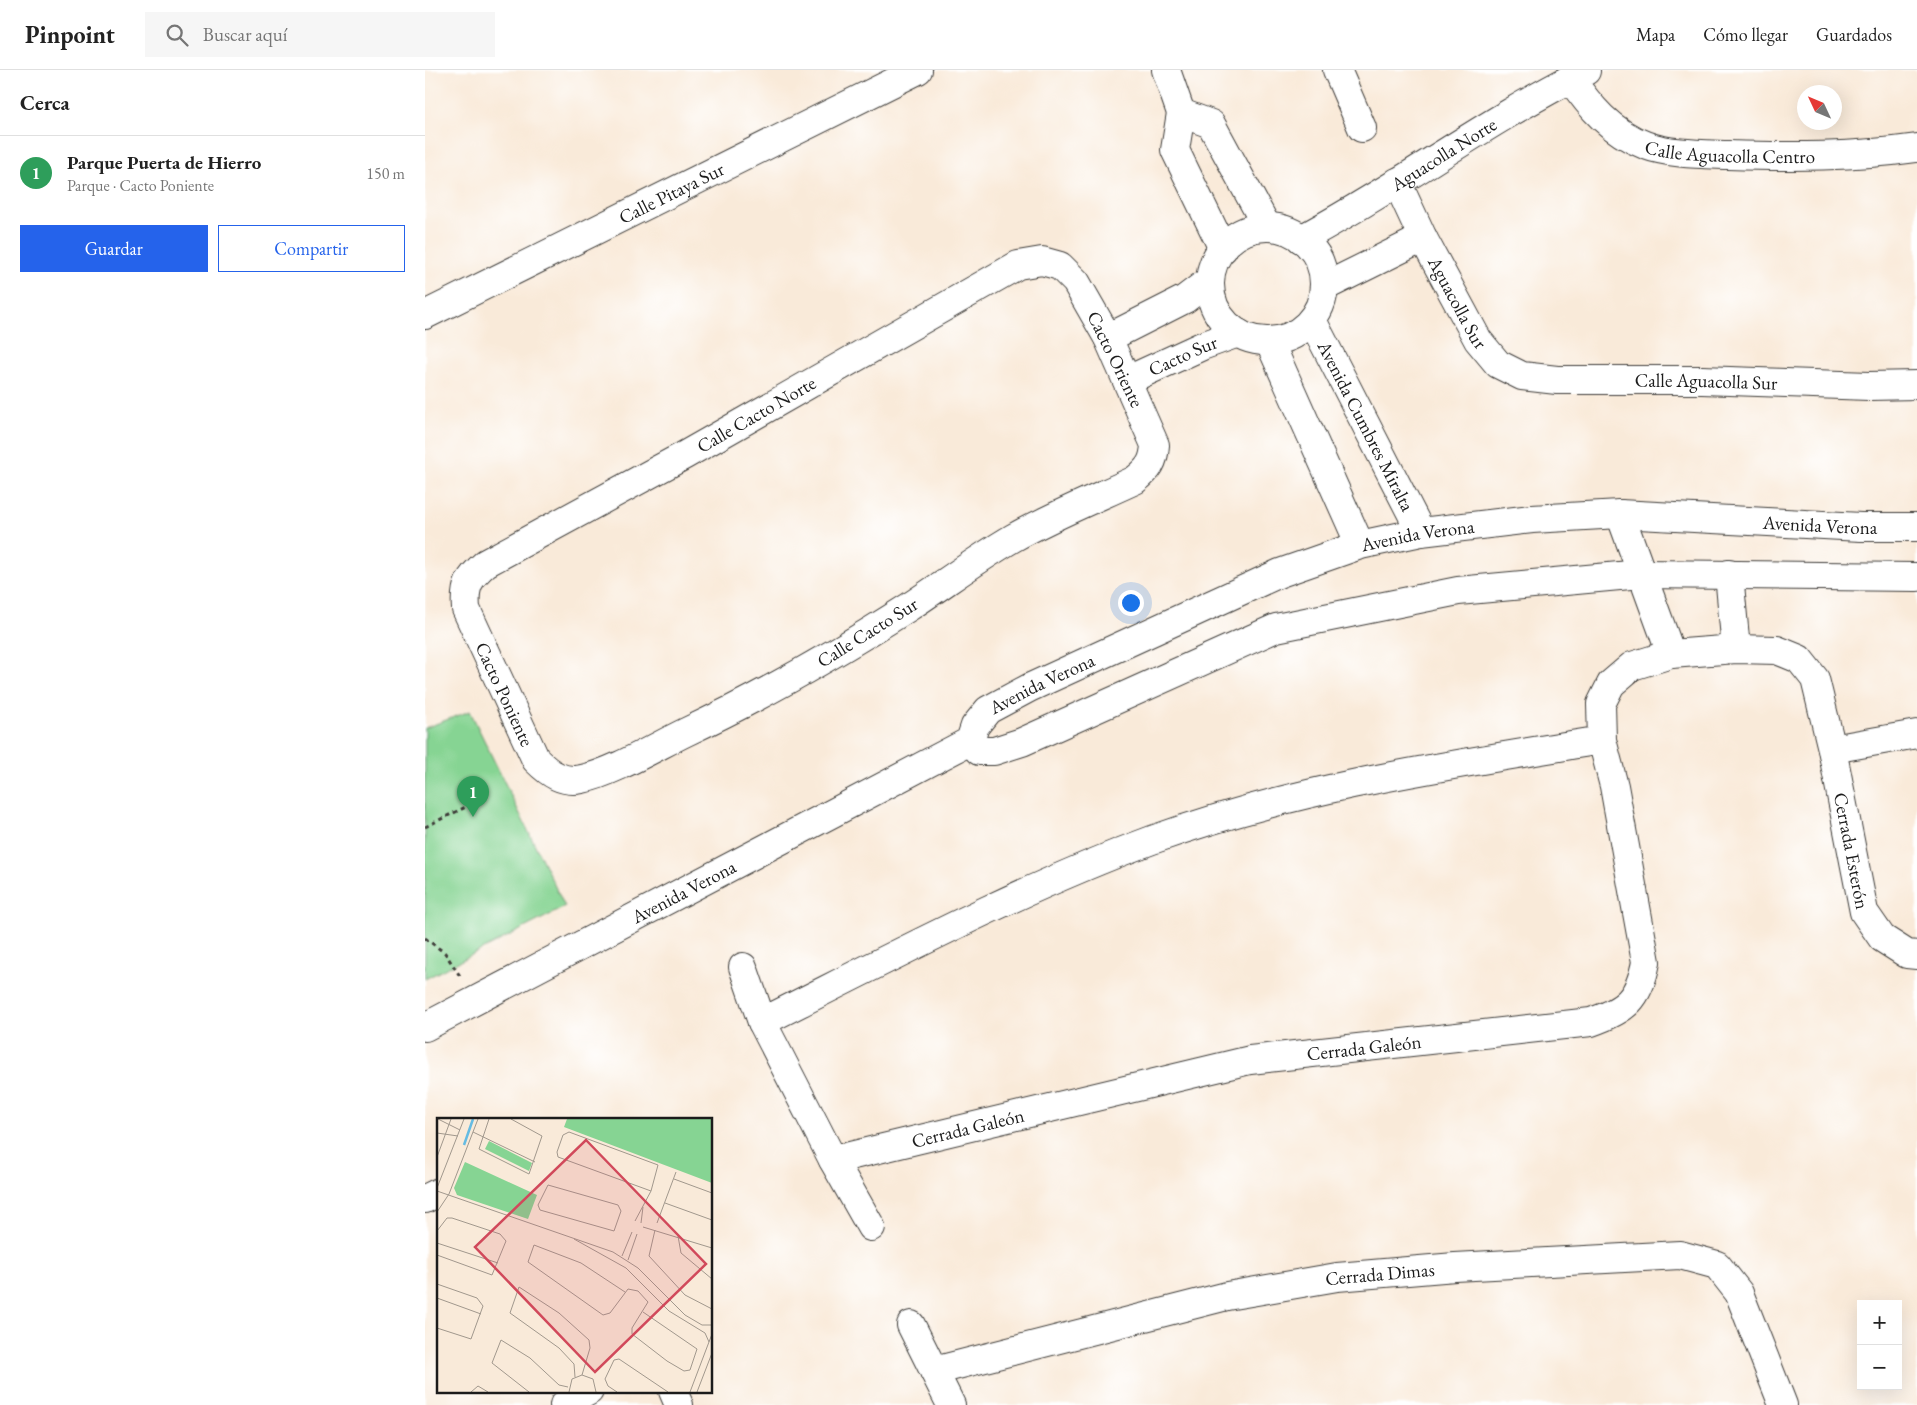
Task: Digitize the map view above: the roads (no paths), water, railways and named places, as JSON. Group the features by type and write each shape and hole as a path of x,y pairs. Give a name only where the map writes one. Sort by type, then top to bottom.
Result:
{"street":[{"name":"Calle Pitaya Sur","path":"425,315 918,70"},
{"path":"1166,70 1181,113 1175,150 1223,249"},
{"path":"1337,70 1362,128"},
{"name":"Calle Aguacolla Centro","path":"1579,74 1599,116 1623,134 1647,146 1696,154 1808,157 1917,148"},
{"name":"Aguacolla Norte","path":"1301,238 1360,208 1472,134 1579,74"},
{"path":"1181,113 1211,124 1267,227"},
{"name":"Aguacolla Sur","path":"1397,182 1423,238 1478,340 1498,364"},
{"path":"1267,227 1285,230 1301,238 1314,252 1322,269 1324,287 1321,304 1312,320 1300,331 1285,338 1269,341 1258,341 1238,333 1225,323 1211,295 1210,280 1214,263 1223,249 1235,238 1250,230 1267,227"},
{"name":"Aguacolla Sur","path":"1324,287 1423,238"},
{"name":"Calle Cacto Norte","path":"465,592 472,576 486,563 685,455 1017,265 1042,261 1061,266"},
{"name":"Cacto Oriente","path":"1061,266 1076,282 1108,338 1155,445 1154,459"},
{"path":"1108,338 1185,299 1210,280"},
{"name":"Avenida Cumbres Miralta","path":"1312,320 1421,532"},
{"name":"Cacto Sur","path":"1128,380 1202,346 1238,333"},
{"path":"1269,341 1360,545"},
{"name":"Calle Aguacolla Sur","path":"1498,364 1522,376 1557,380 1702,380 1869,386 1917,385"},
{"name":"Calle Cacto Sur","path":"566,780 582,779 603,771 706,723 807,669 909,607 1014,537 1135,480 1147,470 1154,459"},
{"path":"1620,514 1671,654"},
{"name":"Avenida Verona","path":"425,1027 970,741 975,726 988,710 1031,687 1280,572 1360,545 1421,532 1532,519 1620,514 1861,527 1917,527"},
{"name":"Avenida Verona","path":"970,741 979,751 994,751 1022,742 1276,628 1458,591 1641,574 1729,574 1861,578 1917,577"},
{"path":"1729,574 1736,649"},
{"name":"Cacto Poniente","path":"465,592 465,609 536,760 550,774 566,780"},
{"name":"Cerrada Esterón","path":"1671,654 1736,649 1777,650 1799,658 1815,679 1832,749 1864,912 1882,938 1907,954 1917,955"},
{"name":"Cerrada Galeón","path":"833,1160 1250,1060 1591,1022 1615,1014 1633,1000 1643,980 1646,962 1614,786 1602,740 1601,704 1611,684 1632,666 1671,654"},
{"path":"1832,749 1917,734"},
{"path":"762,1022 1019,894 1153,840 1257,806 1382,776 1602,740"},
{"path":"743,967 762,1022 833,1160 871,1227"},
{"path":"425,1199 437,1193"},
{"name":"Cerrada Dimas","path":"934,1371 1227,1296 1337,1276 1455,1266 1680,1255 1717,1265 1739,1293 1783,1405"},
{"path":"911,1325 951,1405"},
{"path":"564,1405 587,1392"},
{"path":"673,1392 679,1405"}],"place":[{"name":"Parque Puerta de Hierro","path":"473,817"}]}
